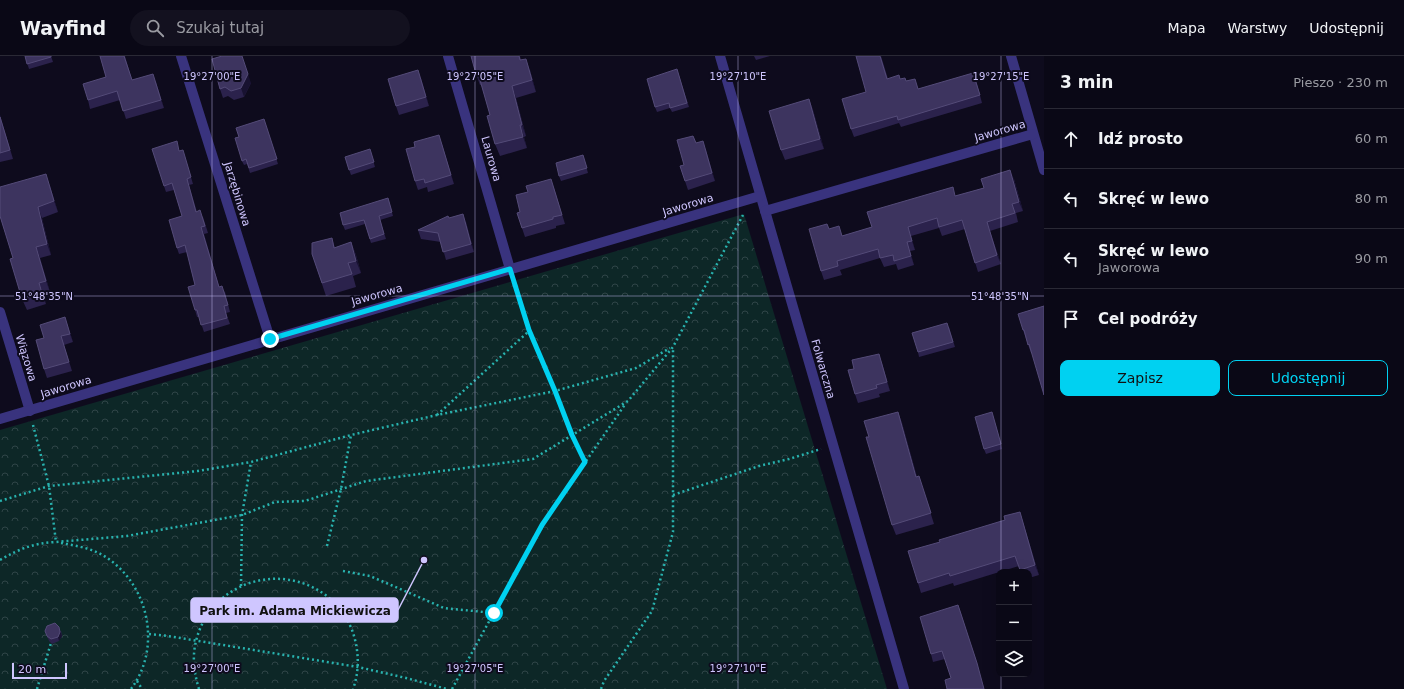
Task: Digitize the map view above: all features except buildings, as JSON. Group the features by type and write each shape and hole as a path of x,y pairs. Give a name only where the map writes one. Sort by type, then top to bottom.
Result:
{"street":[{"name":"Jarzębinowa","path":"181,56 270,339"},
{"name":"Laurowa","path":"448,56 510,269"},
{"name":"Folwarczna","path":"720,56 904,689"},
{"path":"1011,56 1044,170"},
{"name":"Jaworowa","path":"765,211 1034,134"},
{"name":"Jaworowa","path":"0,419 760,196"},
{"name":"Wiązowa","path":"0,312 30,411"}],"path":[{"path":"452,689 542,525 628,401 673,347 744,214 760,196"},
{"path":"510,269 529,330 572,435 585,462"},
{"path":"437,415 529,330"},
{"path":"0,501 48,486 198,471 250,462 352,435 437,415 555,391 636,368 673,347"},
{"path":"602,689 604,681 652,611 673,532 673,347"},
{"path":"0,558 18,549 37,544 127,536 242,515 275,502 305,501 366,481 533,459 628,401"},
{"path":"30,411 48,486 56,542"},
{"path":"327,546 352,435"},
{"path":"673,495 759,466 789,459 833,445"},
{"path":"240,586 242,515 250,462"},
{"path":"56,542 84,547 110,560 130,580 144,606 149,634 146,658 137,681 131,689"},
{"path":"343,571 370,576 444,608 494,613"},
{"path":"199,689 195,677 194,662 196,641 206,617 227,594 240,586 255,581 271,579 286,579 302,582 329,598 340,609 349,622 355,637 358,652 358,667 353,689"},
{"path":"149,634 358,667 447,689"},
{"path":"37,689 51,643"},
{"path":"137,681 142,689"}],"green space":[{"path":"744,214 887,689 0,689 0,430"}],"place":[{"name":"Park im. Adama Mickiewicza","path":"424,560"}],"route":[{"path":"270,339 510,269 529,330 572,435 585,462 542,525 494,613"}]}
